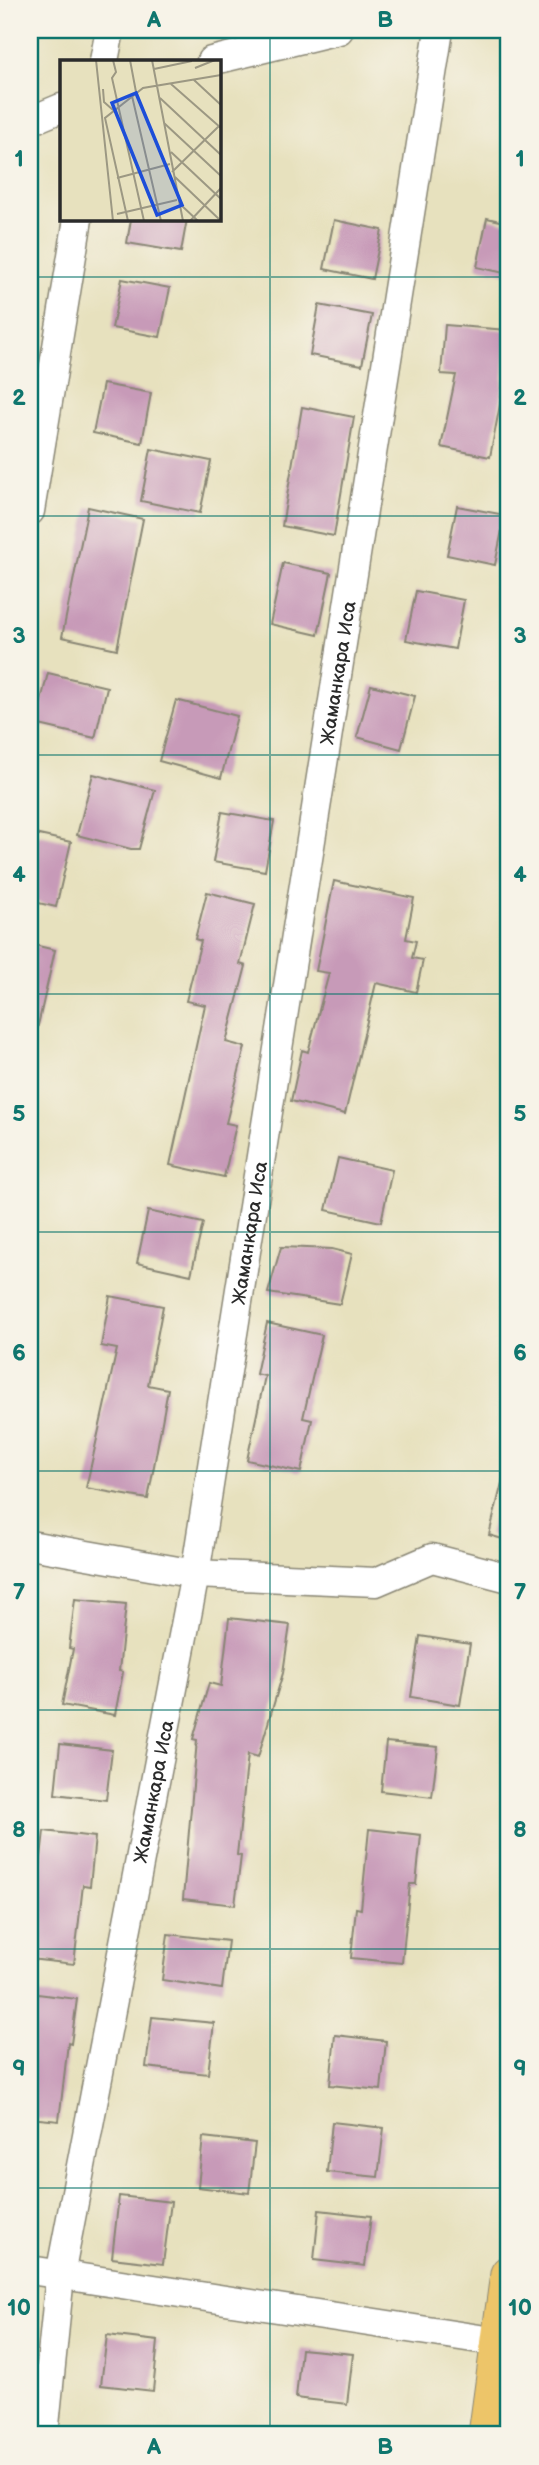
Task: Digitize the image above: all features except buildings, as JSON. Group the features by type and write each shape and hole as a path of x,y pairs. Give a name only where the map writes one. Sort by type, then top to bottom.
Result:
{"main road":[{"path":"487,2435 509,2274"}],"street":[{"path":"104,60 110,30"},
{"path":"215,60 339,30"},
{"name":"Жаманкара Иса","path":"44,2435 61,2275 195,1574 439,30"},
{"path":"30,121 60,108"},
{"path":"30,511 78,220"},
{"path":"30,1545 195,1574 376,1582 432,1558 509,1578"},
{"path":"30,2270 499,2342"},
{"path":"493,2378 509,2414"}]}
